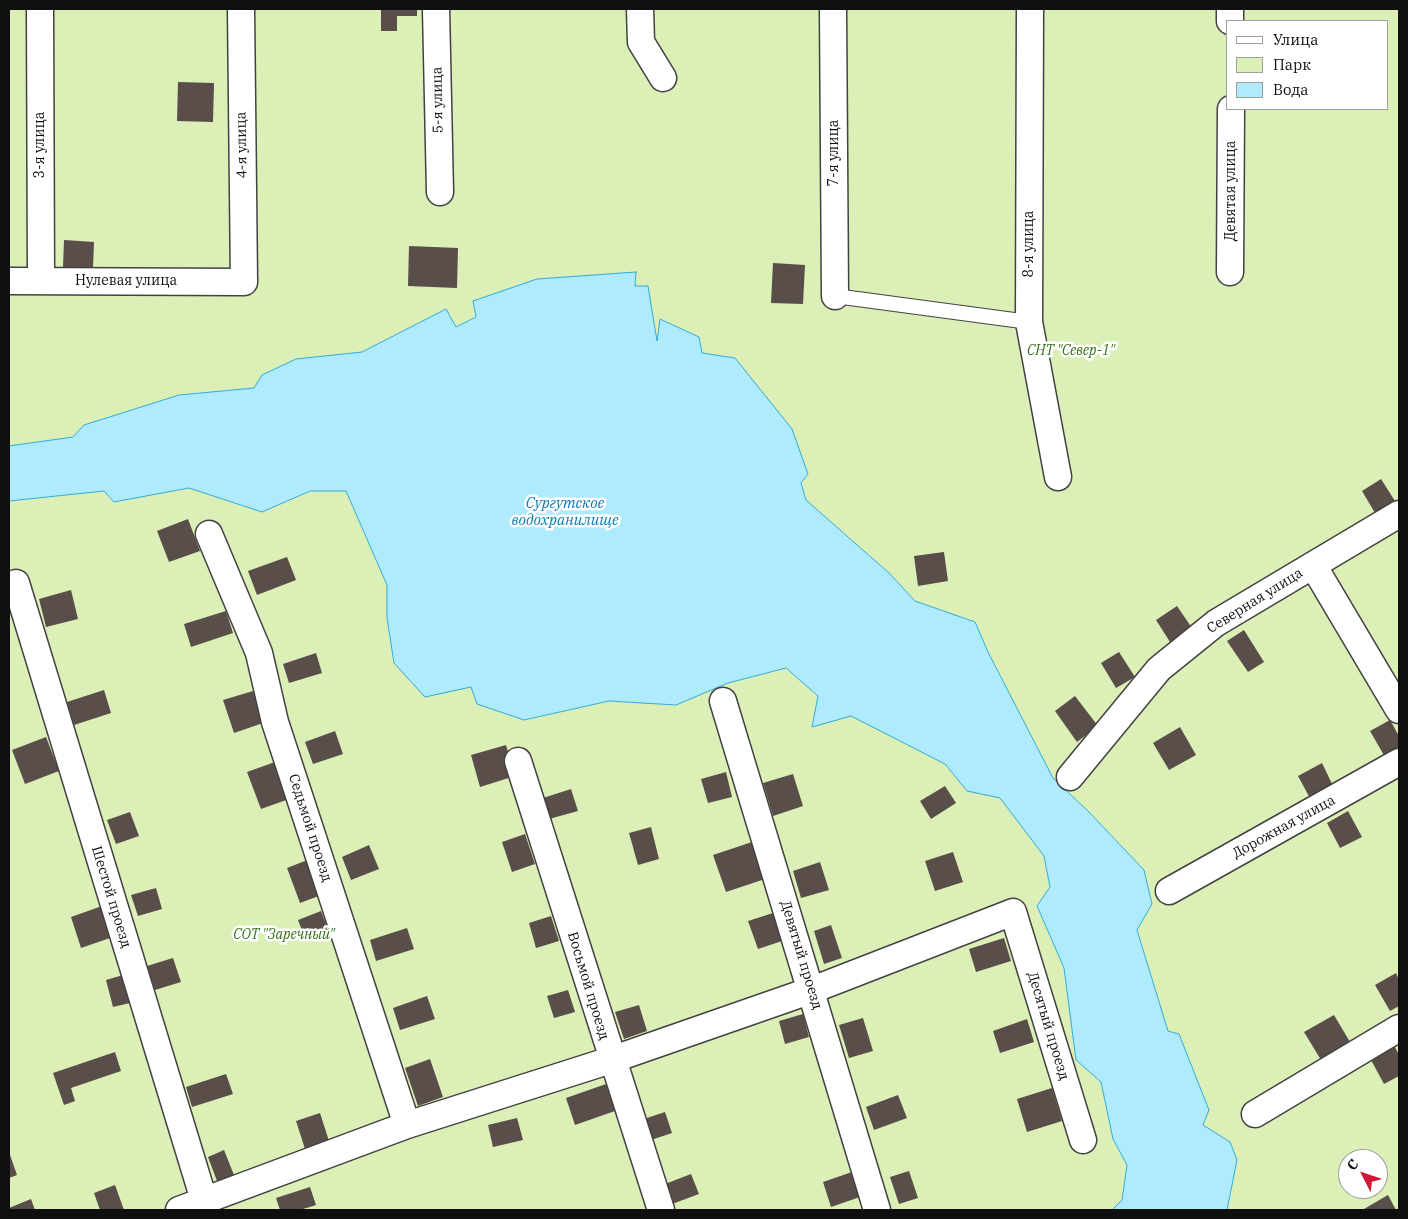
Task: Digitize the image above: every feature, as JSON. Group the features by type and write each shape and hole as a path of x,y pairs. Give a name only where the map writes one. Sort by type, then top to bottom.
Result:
{"street":[{"name":"3-я улица","path":"40,9 41,281"},
{"name":"4-я улица","path":"240,9 244,282"},
{"name":"5-я улица","path":"436,9 440,192"},
{"path":"640,9 640,42 663,78"},
{"name":"7-я улица","path":"833,9 835,296"},
{"name":"8-я улица","path":"1030,9 1028,322 1058,477"},
{"name":"Девятая улица","path":"1230,272 1231,110"},
{"name":"Нулевая улица","path":"9,281 244,282"},
{"name":"Северная улица","path":"1070,777 1159,669 1216,623 1399,514"},
{"name":"Седьмой проезд","path":"209,534 258,653 275,722 407,1125"},
{"path":"1313,566 1399,710"},
{"name":"Шестой проезд","path":"16,583 205,1206"},
{"name":"Девятый проезд","path":"723,701 877,1210"},
{"name":"Восьмой проезд","path":"518,761 611,1060 661,1210"},
{"name":"Дорожная улица","path":"1169,891 1399,762"},
{"name":"Десятый проезд","path":"812,990 1013,912 1083,1140"},
{"path":"179,1210 205,1206 407,1125 611,1060 812,990"},
{"path":"1255,1114 1399,1028"}],"lane":[{"path":"835,296 1028,322"}],"green space":[{"name":"СНТ \"Север-1\"","path":"9,9 1399,9 1399,1210 1227,1210 1237,1160 1230,1142 1203,1125 1209,1110 1179,1034 1168,1032 1137,930 1152,904 1144,870 1088,811 1053,778 988,652 975,622 915,601 889,573 806,500 801,482 735,358 702,353 699,337 661,319 657,343 648,286 635,286 476,317 455,328 446,309 362,352 296,359 262,375 254,388 179,395 84,425 73,437 9,446"},
{"name":"СОТ \"Заречный\"","path":"189,488 262,512 310,491 346,491 387,585 387,618 394,663 472,687 524,720 609,701 676,705 728,683 786,668 818,696 812,726 851,715 945,764 967,791 1000,798 1044,856 1050,887 1037,907 1064,968 1076,1060 1101,1082 1113,1139 1127,1165 1122,1200 1112,1210 9,1210 9,501 104,491 115,502"}],"water":[{"name":"Сургутское водохранилище","path":"636,272 635,286 648,286 657,341 660,319 699,337 702,353 735,358 792,429 808,474 801,483 806,500 889,573 915,601 975,622 988,652 1053,778 1088,811 1144,870 1152,904 1137,930 1168,1031 1179,1034 1209,1110 1203,1125 1230,1142 1237,1160 1227,1210 1112,1210 1122,1200 1127,1165 1113,1139 1101,1082 1076,1060 1064,968 1037,906 1050,887 1044,856 1000,798 967,791 945,764 851,716 812,727 818,696 786,668 728,683 676,705 609,701 524,720 477,704 471,687 425,697 394,663 387,618 387,585 346,491 310,491 262,512 189,488 114,502 104,491 9,501 9,446 73,437 84,425 179,395 254,388 262,375 296,359 362,352 446,309 456,327 476,317 473,301 537,279"}],"building":[{"path":"381,9 417,9 417,16 397,16 397,31 381,31"},
{"path":"178,82 214,83 213,122 177,121"},
{"path":"64,240 94,242 93,268 63,267"},
{"path":"409,246 458,248 457,288 408,286"},
{"path":"773,263 805,265 803,304 771,303"},
{"path":"1381,479 1395,501 1375,513 1362,491"},
{"path":"188,519 200,551 169,562 157,531"},
{"path":"944,552 948,581 918,586 914,556"},
{"path":"287,557 296,580 257,595 248,571"},
{"path":"71,590 78,619 46,627 39,599"},
{"path":"1177,606 1192,628 1170,642 1156,620"},
{"path":"226,611 233,633 191,647 184,624"},
{"path":"1244,630 1264,662 1248,672 1227,641"},
{"path":"1119,652 1135,677 1116,688 1101,663"},
{"path":"316,653 322,673 289,683 283,664"},
{"path":"104,690 111,713 74,725 67,702"},
{"path":"253,691 263,723 234,733 223,700"},
{"path":"1075,696 1098,726 1077,742 1055,711"},
{"path":"1390,720 1399,736 1399,749 1385,757 1370,731"},
{"path":"1180,727 1196,755 1169,770 1153,743"},
{"path":"335,731 343,754 313,764 305,742"},
{"path":"46,737 59,771 25,784 12,750"},
{"path":"506,745 515,776 480,787 471,755"},
{"path":"275,762 289,799 261,809 247,772"},
{"path":"1322,763 1334,788 1311,800 1298,776"},
{"path":"726,772 732,797 708,803 701,779"},
{"path":"793,774 803,806 773,816 763,783"},
{"path":"945,786 956,803 931,819 920,801"},
{"path":"571,789 578,811 549,819 543,798"},
{"path":"1348,811 1362,837 1340,848 1327,823"},
{"path":"130,812 139,836 116,844 107,820"},
{"path":"651,827 659,859 638,865 629,833"},
{"path":"525,834 535,864 512,872 502,842"},
{"path":"752,842 765,879 726,892 713,855"},
{"path":"369,845 379,869 351,880 342,857"},
{"path":"953,852 963,882 935,891 925,861"},
{"path":"310,859 324,894 300,903 287,868"},
{"path":"820,862 829,890 801,898 793,871"},
{"path":"156,888 162,909 138,916 131,895"},
{"path":"102,906 113,937 81,948 71,917"},
{"path":"321,911 329,932 306,941 298,920"},
{"path":"773,913 782,941 758,949 748,921"},
{"path":"551,916 559,941 536,948 529,923"},
{"path":"831,925 842,958 824,964 814,931"},
{"path":"407,928 414,949 376,961 370,940"},
{"path":"1004,938 1011,961 976,972 969,949"},
{"path":"173,958 181,982 155,990 147,966"},
{"path":"1396,973 1399,980 1399,1006 1390,1011 1375,985"},
{"path":"123,975 130,1003 113,1007 106,980"},
{"path":"568,990 575,1012 554,1018 547,996"},
{"path":"427,996 435,1019 400,1030 393,1008"},
{"path":"639,1005 647,1031 624,1039 615,1012"},
{"path":"803,1014 809,1037 785,1044 779,1021"},
{"path":"1334,1015 1350,1042 1321,1060 1304,1032"},
{"path":"863,1018 873,1051 849,1058 839,1025"},
{"path":"1027,1019 1034,1042 1000,1053 993,1031"},
{"path":"1395,1047 1399,1055 1399,1076 1384,1084 1371,1060"},
{"path":"115,1052 121,1071 71,1088 75,1101 64,1105 53,1073"},
{"path":"430,1059 443,1097 418,1106 405,1068"},
{"path":"226,1074 233,1094 192,1107 186,1087"},
{"path":"606,1084 615,1111 575,1125 566,1098"},
{"path":"1052,1088 1062,1121 1027,1132 1017,1099"},
{"path":"898,1095 907,1118 874,1130 866,1107"},
{"path":"665,1112 672,1133 648,1141 641,1120"},
{"path":"320,1113 329,1141 305,1149 296,1121"},
{"path":"517,1118 523,1140 493,1147 488,1125"},
{"path":"224,1150 234,1175 217,1181 208,1157"},
{"path":"9,1152 17,1175 9,1178"},
{"path":"909,1171 918,1198 899,1204 890,1177"},
{"path":"852,1172 860,1197 831,1207 823,1182"},
{"path":"691,1174 699,1194 672,1204 665,1184"},
{"path":"115,1185 124,1210 100,1210 94,1193"},
{"path":"310,1187 316,1205 300,1210 280,1210 276,1198"},
{"path":"1388,1195 1396,1210 1365,1210 1381,1199 1388,1199"},
{"path":"31,1199 35,1210 9,1210 9,1208"}]}
